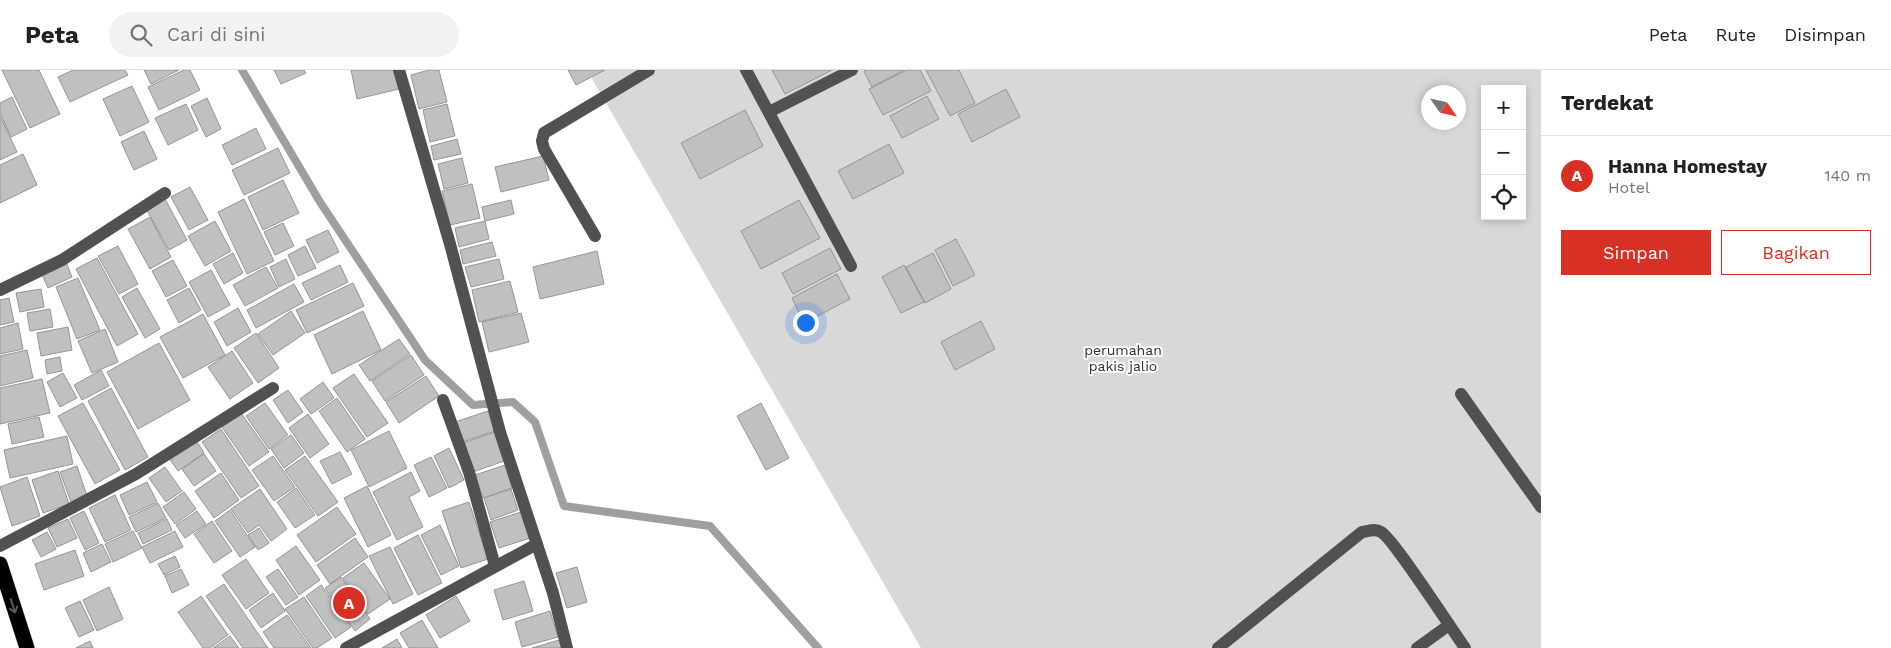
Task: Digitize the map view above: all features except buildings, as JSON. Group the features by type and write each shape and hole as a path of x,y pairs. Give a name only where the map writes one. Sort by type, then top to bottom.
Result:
{"highway":[{"path":"0,564 27,648"}],"street":[{"path":"399,70 450,244 500,432 537,544 567,648"},
{"path":"595,236 544,149 542,141 544,133 650,70"},
{"path":"746,70 851,266"},
{"path":"769,112 852,70"},
{"path":"0,290 62,260 165,193"},
{"path":"0,546 136,474 274,388"},
{"path":"1461,394 1541,507"},
{"path":"443,400 468,472 495,566"},
{"path":"1218,648 1362,532 1373,530 1382,532 1392,543 1465,648"},
{"path":"346,648 537,544"},
{"path":"1418,648 1449,625"}],"green space":[{"name":"perumahan pakis jalio","path":"587,70 1541,70 1541,648 921,648"}],"waterway":[{"path":"242,70 320,202 425,360 473,405 513,402 535,422 564,506 710,526 818,648"}],"place":[{"name":"Hanna Homestay","path":"349,603"}]}
